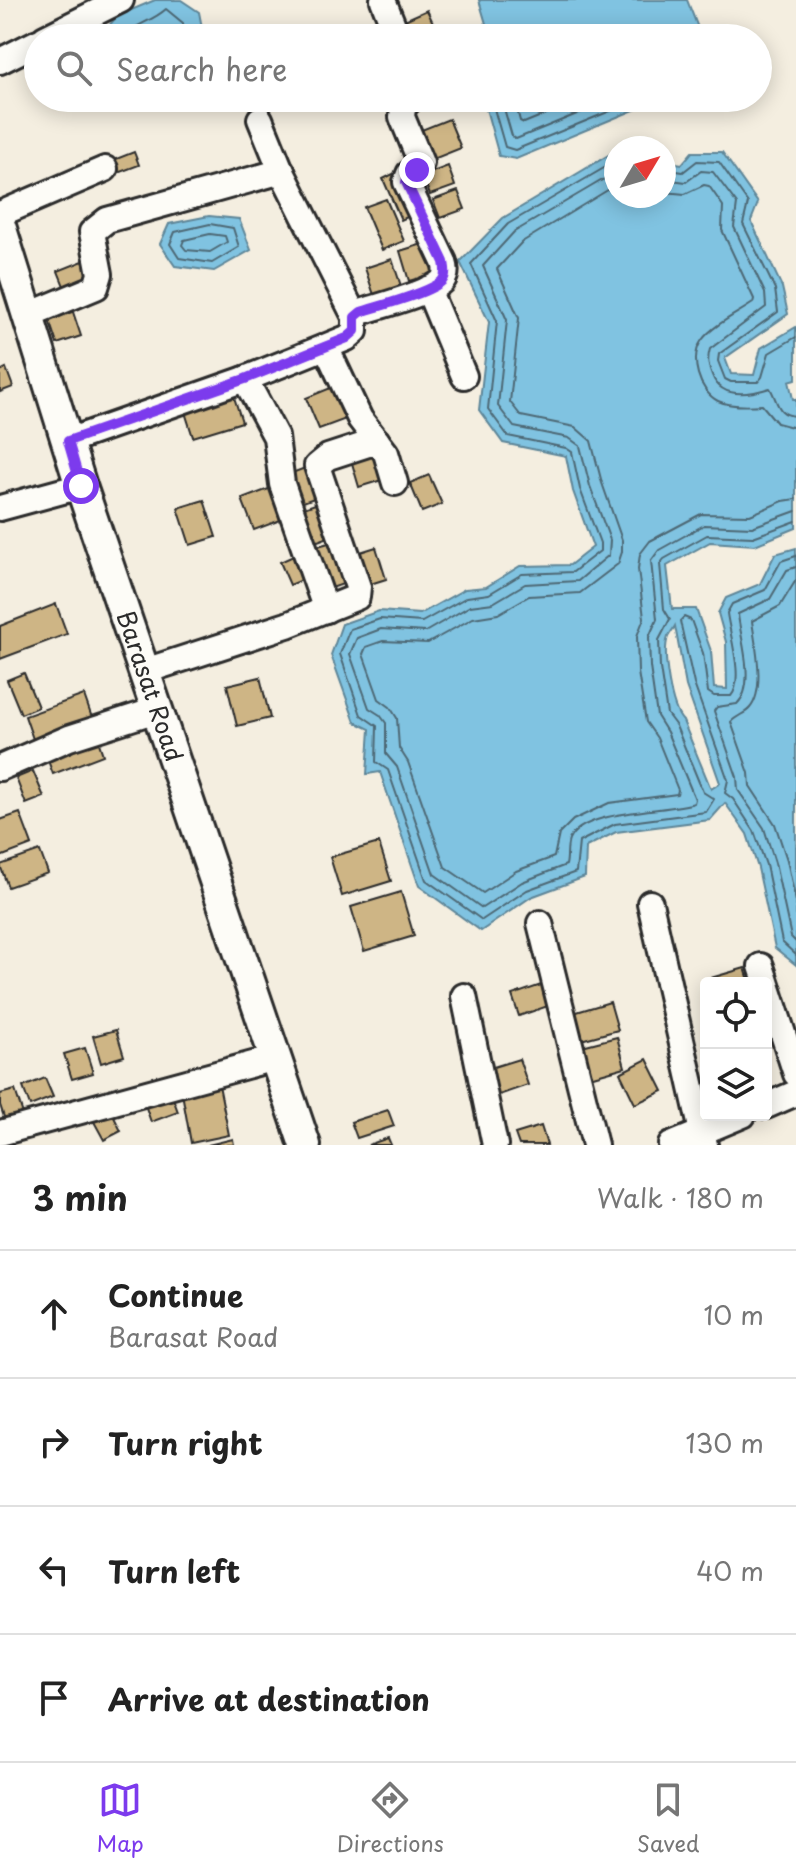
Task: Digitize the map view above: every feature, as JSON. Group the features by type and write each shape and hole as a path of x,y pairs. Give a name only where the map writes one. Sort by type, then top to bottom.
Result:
{"main road":[{"name":"Barasat Road","path":"0,226 26,316 142,672 305,1145"}],"street":[{"path":"73,24 121,0"},
{"path":"383,0 392,24"},
{"path":"0,61 24,49"},
{"path":"355,317 361,312 428,289 442,280 446,267 406,182 409,174 417,170 421,163 402,112"},
{"path":"68,441 245,379 326,347 355,331 355,317 282,171 260,119"},
{"path":"0,214 105,169"},
{"path":"26,316 96,287 100,274 92,232 107,220 180,197 282,171"},
{"path":"428,289 464,376"},
{"path":"326,347 360,419 386,453 395,483"},
{"path":"245,379 276,437 282,484 326,610"},
{"path":"142,672 251,638 351,601 358,593 317,466 328,457 377,441"},
{"path":"0,508 81,486"},
{"path":"0,768 69,738 156,710"},
{"path":"650,903 704,1139"},
{"path":"540,923 595,1145"},
{"path":"761,966 796,1074"},
{"path":"464,996 495,1145"},
{"path":"0,1133 275,1058"},
{"path":"772,1103 796,1093"},
{"path":"671,1145 704,1139 733,1121"}],"water":[{"path":"155,0 181,0 199,12 201,24 110,24 117,16"},
{"path":"479,0 687,0 696,24 486,24"},
{"path":"487,112 629,112 516,159 499,156"},
{"path":"692,152 722,152 758,203 751,221 782,287 788,314 725,358 731,374 754,375 761,348 796,327 796,379 789,381 793,399 796,399 796,528 755,545 710,542 667,566 672,609 696,609 711,651 714,688 727,689 726,642 718,613 726,598 760,584 775,554 796,548 796,965 775,948 758,868 747,834 725,803 710,820 616,832 586,847 585,877 531,897 481,931 419,886 380,772 367,774 370,729 355,722 331,655 342,624 379,611 420,614 465,589 486,587 520,566 570,565 593,547 573,491 566,456 503,443 479,410 489,322 460,262 503,218 604,158 604,208 676,208 676,163 682,164","holes":["675,626 686,686 720,783 711,789 671,694 666,645"]},
{"path":"209,216 239,219 251,250 214,271 175,266 160,244 169,224"}],"building":[{"path":"427,10 434,24 401,24"},
{"path":"449,119 461,148 426,162 414,133"},
{"path":"134,152 139,165 112,175 106,163"},
{"path":"448,166 455,186 430,195 422,176"},
{"path":"397,172 416,213 401,220 383,179"},
{"path":"458,191 465,209 440,218 433,200"},
{"path":"386,199 404,241 382,250 364,207"},
{"path":"426,243 436,273 409,281 400,251"},
{"path":"392,259 402,289 375,298 365,268"},
{"path":"83,261 93,285 68,296 58,271"},
{"path":"71,306 81,336 57,344 47,314"},
{"path":"6,368 13,387 0,392 0,371"},
{"path":"333,387 346,419 319,429 306,398"},
{"path":"233,394 242,422 193,437 184,409"},
{"path":"375,445 385,479 359,487 349,453"},
{"path":"305,468 317,497 295,505 284,476"},
{"path":"429,475 442,504 422,512 410,483"},
{"path":"274,487 286,518 254,530 242,499"},
{"path":"204,500 216,537 190,545 178,508"},
{"path":"318,503 329,537 307,545 295,511"},
{"path":"332,542 346,583 323,591 308,549"},
{"path":"376,547 386,579 364,586 354,554"},
{"path":"302,552 312,576 290,585 280,562"},
{"path":"56,604 67,634 0,659 0,626"},
{"path":"24,673 38,707 21,714 7,680"},
{"path":"260,677 270,718 237,726 227,685"},
{"path":"84,695 92,718 33,739 25,716"},
{"path":"97,737 103,755 53,774 46,755"},
{"path":"33,771 44,797 26,804 16,778"},
{"path":"20,813 32,845 0,857 0,820"},
{"path":"379,843 391,881 342,896 330,857"},
{"path":"40,851 48,873 8,887 0,865"},
{"path":"401,892 414,936 364,951 351,907"},
{"path":"745,968 748,977 714,977"},
{"path":"544,984 551,1005 519,1016 512,995"},
{"path":"610,1002 618,1030 577,1041 570,1014"},
{"path":"116,1030 124,1056 101,1063 93,1036"},
{"path":"617,1037 625,1067 586,1078 578,1047"},
{"path":"85,1048 93,1073 72,1079 64,1054"},
{"path":"519,1059 528,1085 496,1096 487,1069"},
{"path":"647,1059 663,1091 635,1104 620,1073"},
{"path":"45,1078 53,1097 30,1106 23,1087"},
{"path":"219,1085 229,1135 191,1143 182,1093"},
{"path":"15,1090 24,1117 6,1123 0,1094"},
{"path":"170,1090 178,1112 151,1122 143,1099"},
{"path":"110,1109 121,1131 104,1140 92,1118"},
{"path":"388,1110 394,1126 357,1138 351,1122"},
{"path":"541,1126 547,1145 519,1145 515,1134"},
{"path":"388,1138 391,1145 368,1145"},
{"path":"233,1139 234,1145 208,1145"}],"route":[{"path":"81,486 68,441 245,379 347,338 355,331 355,317 361,312 428,289 442,280 446,267 406,182 409,174 417,170"}]}
